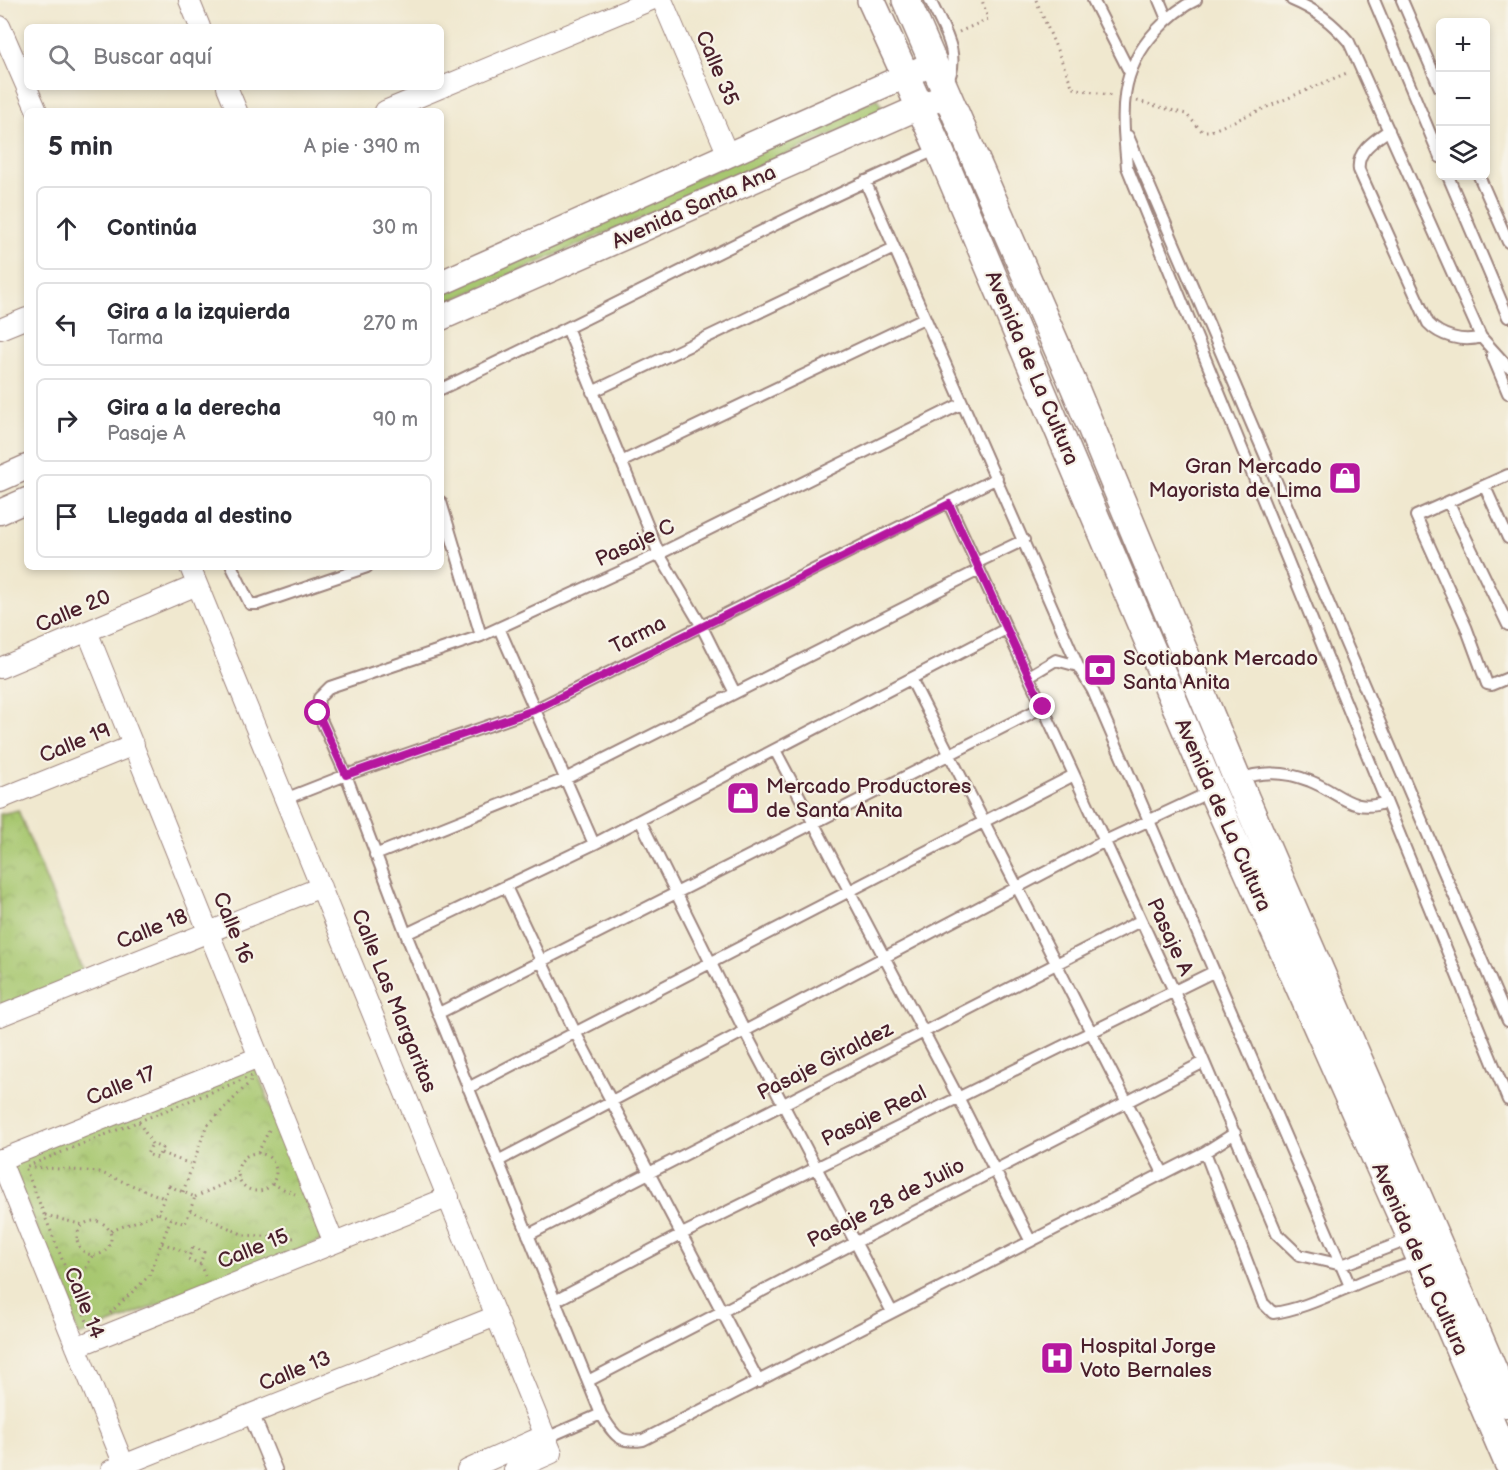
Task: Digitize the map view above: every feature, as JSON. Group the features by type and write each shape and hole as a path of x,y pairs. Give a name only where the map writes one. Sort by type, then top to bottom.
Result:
{"main road":[{"name":"Avenida de La Cultura","path":"871,0 1225,785 1427,1245 1508,1462"},
{"name":"Avenida de La Cultura","path":"906,0 1074,386 1225,785"},
{"name":"Avenida de La Cultura","path":"1427,1245 1508,1404"}],"street":[{"path":"189,0 199,24"},
{"path":"444,86 651,0"},
{"name":"Calle 35","path":"662,0 728,154"},
{"path":"0,26 24,81"},
{"name":"Avenida Santa Ana","path":"444,282 934,63"},
{"path":"28,90 36,108"},
{"path":"228,90 236,108"},
{"path":"392,108 435,90"},
{"name":"Avenida Santa Ana","path":"444,317 919,108 946,92"},
{"path":"0,329 24,319"},
{"path":"0,479 24,468"},
{"path":"0,512 24,501"},
{"name":"Calle 20","path":"0,668 87,632 194,576"},
{"name":"Calle Las Margaritas","path":"194,576 548,1442"},
{"name":"Calle 16","path":"87,632 209,932 328,1241"},
{"name":"Calle 19","path":"0,799 134,746"},
{"name":"Calle 18","path":"0,1016 321,887"},
{"name":"Calle 17","path":"0,1159 259,1065"},
{"name":"Calle 14","path":"0,1159 76,1347 117,1467"},
{"name":"Calle 15","path":"76,1347 328,1241 449,1197"},
{"name":"Calle 13","path":"117,1467 496,1316"},
{"path":"251,1414 274,1470"},
{"path":"469,1470 548,1442"},
{"path":"514,1470 548,1442"}],"lane":[{"path":"930,0 954,56 953,71 946,92"},
{"path":"1093,0 1129,71"},
{"path":"1159,0 1167,19"},
{"path":"1196,0 1184,5 1167,19 1140,49 1129,71 1123,126 1127,167 1508,1100"},
{"path":"1292,0 1312,8 1331,22 1349,42 1481,338 1491,352 1508,393"},
{"path":"1374,0 1436,147"},
{"path":"1402,0 1436,79"},
{"path":"1123,126 1508,1020"},
{"path":"1389,130 1369,144 1358,165 1359,170 1428,322 1437,332 1466,339 1481,338"},
{"path":"444,388 568,330 865,181 939,149"},
{"path":"1450,180 1508,317"},
{"path":"1481,180 1508,242"},
{"path":"865,181 1078,666 1093,691 1350,1286"},
{"path":"592,392 894,248"},
{"path":"621,462 924,318"},
{"path":"568,330 659,554 701,625 735,693"},
{"path":"1491,352 1508,367"},
{"name":"Pasaje C","path":"346,775 318,713 319,698 330,687 499,628 659,554 961,404"},
{"path":"1508,475 1416,516 1466,627 1488,684 1491,686 1508,678"},
{"name":"Tarma","path":"285,799 346,775 534,710 997,478"},
{"path":"1485,486 1508,538"},
{"path":"1449,502 1508,625"},
{"name":"Pasaje A","path":"949,504 1173,989 1277,1234 1299,1255 1342,1265"},
{"path":"444,525 446,540 481,636"},
{"path":"375,855 565,779 978,567 1024,540"},
{"path":"233,570 249,604 258,604 358,570"},
{"path":"499,628 594,844"},
{"path":"406,934 594,844 1006,629"},
{"path":"1029,676 1056,660 1078,666"},
{"path":"911,679 1162,1173"},
{"path":"439,1013 1043,707"},
{"path":"775,750 958,1096 1030,1240"},
{"path":"498,1161 1105,841 1225,785 1255,773 1275,773 1308,780 1358,807 1372,807 1386,802"},
{"path":"346,775 406,934 601,1414 616,1436 629,1442 643,1440 759,1382 1204,1152 1235,1133"},
{"path":"468,1088 1074,775"},
{"path":"640,820 710,962 892,1312"},
{"path":"506,887 539,962 759,1382"},
{"name":"Pasaje Giraldez","path":"528,1235 1140,921"},
{"name":"Pasaje Real","path":"555,1301 682,1234 958,1096 1173,989 1213,972"},
{"name":"Pasaje 28 de Julio","path":"588,1381 721,1310 1204,1062"},
{"path":"1204,1152 1263,1303 1274,1313 1290,1311 1350,1286 1427,1245"},
{"path":"1342,1265 1427,1245"},
{"path":"548,1442 601,1414"}],"path":[{"path":"947,38 988,19 982,0"},
{"path":"1036,0 1073,88 1125,98 1186,114 1202,131 1211,131 1360,67"},
{"path":"25,1167 139,1122 259,1065"},
{"path":"183,1192 206,1127 259,1065"},
{"path":"259,1065 306,1199 328,1241"},
{"path":"258,1153 275,1116"},
{"path":"139,1122 152,1144 162,1148 158,1158 147,1154 152,1144"},
{"path":"160,1153 193,1165"},
{"path":"252,1153 269,1157 276,1167 272,1184 262,1190 251,1189 239,1177 242,1160 252,1153"},
{"path":"25,1167 99,1172 164,1198"},
{"path":"25,1167 91,1331"},
{"path":"111,1231 158,1213 185,1224 195,1197 239,1177"},
{"path":"272,1184 306,1199"},
{"path":"158,1213 169,1186 195,1197"},
{"path":"190,1210 244,1236 300,1239"},
{"path":"45,1215 82,1225 98,1221 111,1231"},
{"path":"107,1315 148,1276 171,1218"},
{"path":"82,1225 77,1235 79,1246 87,1254 93,1255 108,1248 111,1231"},
{"path":"311,1239 328,1241"},
{"path":"91,1331 208,1284 328,1241"},
{"path":"162,1243 190,1254"},
{"path":"200,1264 188,1259 193,1247 204,1252 200,1264 208,1284"},
{"path":"74,1289 93,1255"},
{"path":"91,1331 99,1323"}],"green space":[{"path":"878,98 883,112 444,304 444,289"},
{"path":"18,810 84,974 0,1011 0,814"},
{"path":"255,1066 322,1240 79,1336 9,1159"}],"place":[{"name":"Gran Mercado Mayorista de Lima","path":"1345,478"},
{"name":"Scotiabank Mercado Santa Anita","path":"1100,670"},
{"name":"Mercado Productores de Santa Anita","path":"743,798"},
{"name":"Hospital Jorge Voto Bernales","path":"1057,1358"}],"route":[{"path":"318,713 346,775 534,710 706,622 949,504 1043,707"}]}
